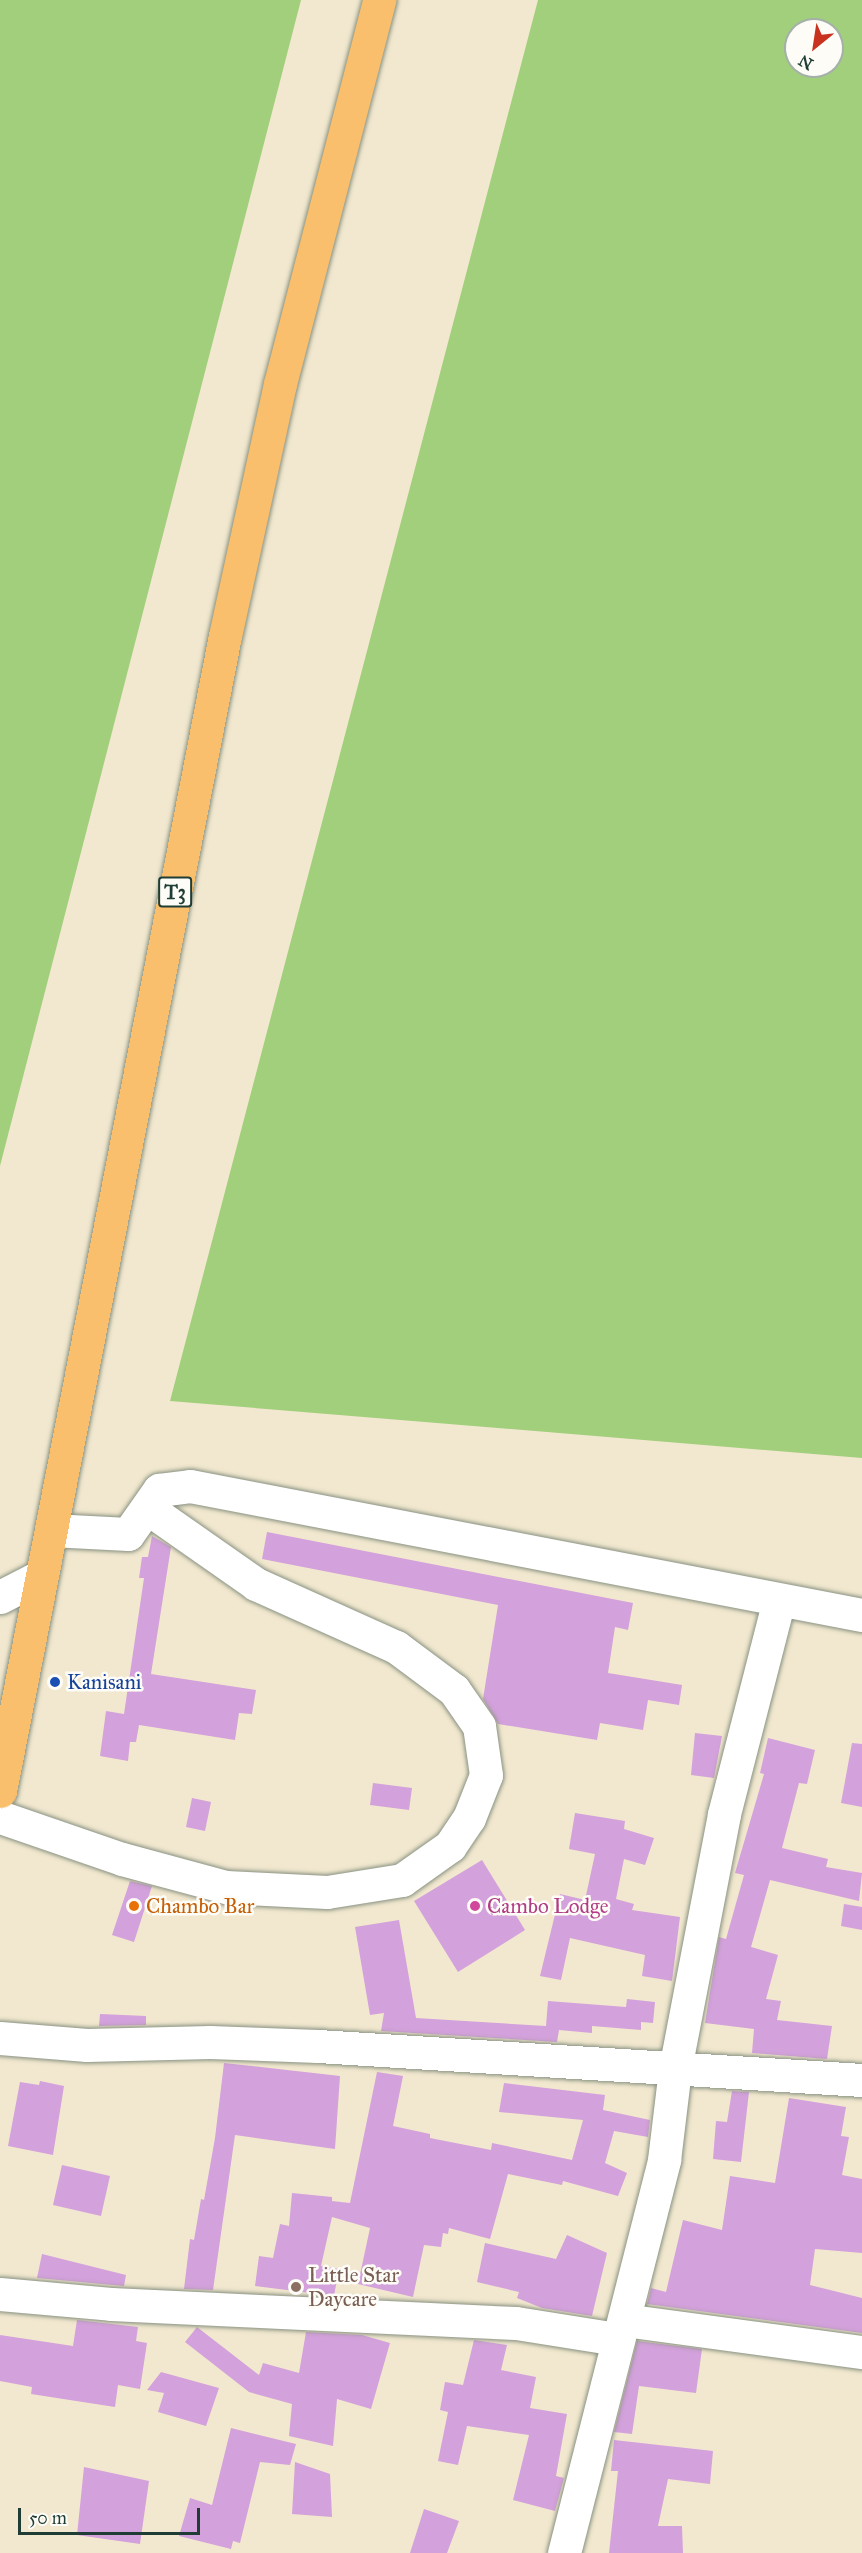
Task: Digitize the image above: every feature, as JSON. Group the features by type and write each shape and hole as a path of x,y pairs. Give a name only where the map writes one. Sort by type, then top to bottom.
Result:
{"highway":[{"name":"T3","path":"0,1791 225,636 280,384 379,0"}],"street":[{"path":"51,1530 128,1534 149,1509 159,1490 190,1486 862,1615"},
{"path":"0,1817 122,1859 226,1887 327,1892 402,1880 450,1846 469,1818 486,1775 479,1726 454,1690 396,1647 256,1584 149,1509"},
{"path":"0,1597 41,1576"},
{"path":"564,2553 664,2160 675,2069 724,1814 779,1600"},
{"path":"0,2038 87,2045 210,2042 318,2046 862,2080"},
{"path":"0,2294 111,2304 621,2329 862,2352"}],"green space":[{"path":"0,0 301,0 0,1166"},
{"path":"538,0 862,0 862,1458 170,1401"}],"building":[{"path":"267,1532 633,1603 628,1630 615,1627 608,1673 682,1685 679,1705 648,1700 643,1730 600,1723 597,1740 498,1724 483,1699 498,1605 262,1559"},
{"path":"152,1536 171,1547 151,1674 256,1690 252,1714 239,1713 235,1740 139,1725 136,1742 130,1742 128,1761 100,1756 106,1711 124,1714 144,1578 139,1578 142,1557 148,1557"},
{"path":"695,1733 722,1736 714,1778 691,1775"},
{"path":"768,1738 815,1750 807,1784 799,1783 782,1848 828,1859 826,1867 862,1873 859,1901 770,1880 751,1947 778,1955 766,1999 781,2001 777,2020 832,2026 827,2059 752,2053 754,2029 705,2023 719,1937 726,1939 744,1875 735,1873 764,1774 760,1773"},
{"path":"852,1743 862,1744 862,1807 841,1803"},
{"path":"373,1783 412,1788 409,1810 370,1805"},
{"path":"192,1798 211,1802 205,1831 186,1827"},
{"path":"575,1813 625,1821 624,1829 654,1838 645,1865 624,1859 616,1899 634,1904 632,1910 680,1917 672,1981 642,1976 645,1955 570,1938 561,1980 540,1976 560,1894 585,1900 595,1854 569,1849"},
{"path":"482,1860 525,1930 458,1972 414,1901"},
{"name":"Chambo Bar","path":"130,1881 152,1886 134,1942 112,1935"},
{"path":"844,1904 862,1907 862,1930 841,1926"},
{"path":"399,1920 416,2018 546,2026 548,2001 626,2007 627,1999 655,2002 653,2023 641,2022 641,2030 592,2026 592,2033 559,2030 557,2042 381,2031 384,2013 370,2015 355,1927"},
{"path":"100,2014 146,2016 146,2025 99,2026"},
{"path":"224,2063 340,2076 335,2149 235,2135 213,2290 184,2289 190,2239 194,2240 201,2199 204,2200 215,2138"},
{"path":"377,2072 403,2076 393,2126 430,2134 430,2138 491,2150 492,2143 572,2160 583,2120 499,2112 504,2083 605,2095 603,2110 650,2120 648,2137 614,2131 605,2163 627,2173 618,2196 563,2181 562,2185 508,2174 490,2239 449,2228 448,2234 443,2233 441,2247 424,2245 413,2297 358,2284 370,2228 332,2217 321,2266 339,2269 334,2296 255,2286 259,2256 273,2258 280,2224 289,2226 292,2193 332,2197 332,2201 350,2203"},
{"path":"40,2081 64,2086 53,2155 8,2146 20,2082 39,2085"},
{"path":"732,2091 749,2092 741,2162 713,2159 716,2121 727,2122"},
{"path":"789,2098 846,2107 841,2136 849,2137 842,2175 862,2179 862,2253 815,2249 810,2285 862,2298 862,2333 647,2304 651,2288 666,2292 683,2220 722,2230 730,2176 775,2183"},
{"path":"62,2165 110,2176 101,2216 53,2205"},
{"path":"567,2235 607,2253 592,2316 542,2308 517,2298 519,2292 477,2282 485,2243 556,2259"},
{"path":"42,2254 126,2275 124,2286 37,2278"},
{"path":"77,2320 138,2327 136,2341 147,2343 140,2389 118,2385 115,2407 31,2394 32,2387 0,2381 0,2335 73,2346"},
{"path":"197,2327 259,2375 263,2363 299,2373 306,2332 362,2335 390,2343 371,2409 337,2399 333,2446 289,2436 292,2404 249,2392 185,2342"},
{"path":"474,2340 507,2345 501,2370 536,2377 530,2408 567,2414 556,2476 564,2478 555,2511 513,2500 529,2435 467,2426 458,2465 438,2461 448,2412 440,2410 445,2382 463,2385"},
{"path":"637,2341 702,2349 696,2393 639,2386 632,2434 614,2432"},
{"path":"161,2372 219,2388 206,2426 158,2412 164,2393 147,2390"},
{"path":"231,2428 296,2444 290,2465 260,2462 240,2543 233,2541 231,2549 179,2536 190,2498 212,2505"},
{"path":"614,2440 713,2451 710,2484 668,2479 658,2526 682,2526 683,2553 609,2553 618,2471 611,2471"},
{"path":"295,2462 330,2474 332,2517 292,2514"},
{"path":"84,2467 149,2481 140,2544 77,2535"},
{"path":"424,2509 459,2521 447,2553 410,2553"}],"place":[{"name":"Kanisani","path":"55,1682"},
{"name":"Chambo Bar","path":"134,1906"},
{"name":"Cambo Lodge","path":"475,1906"},
{"name":"Little Star Daycare","path":"296,2287"}]}
